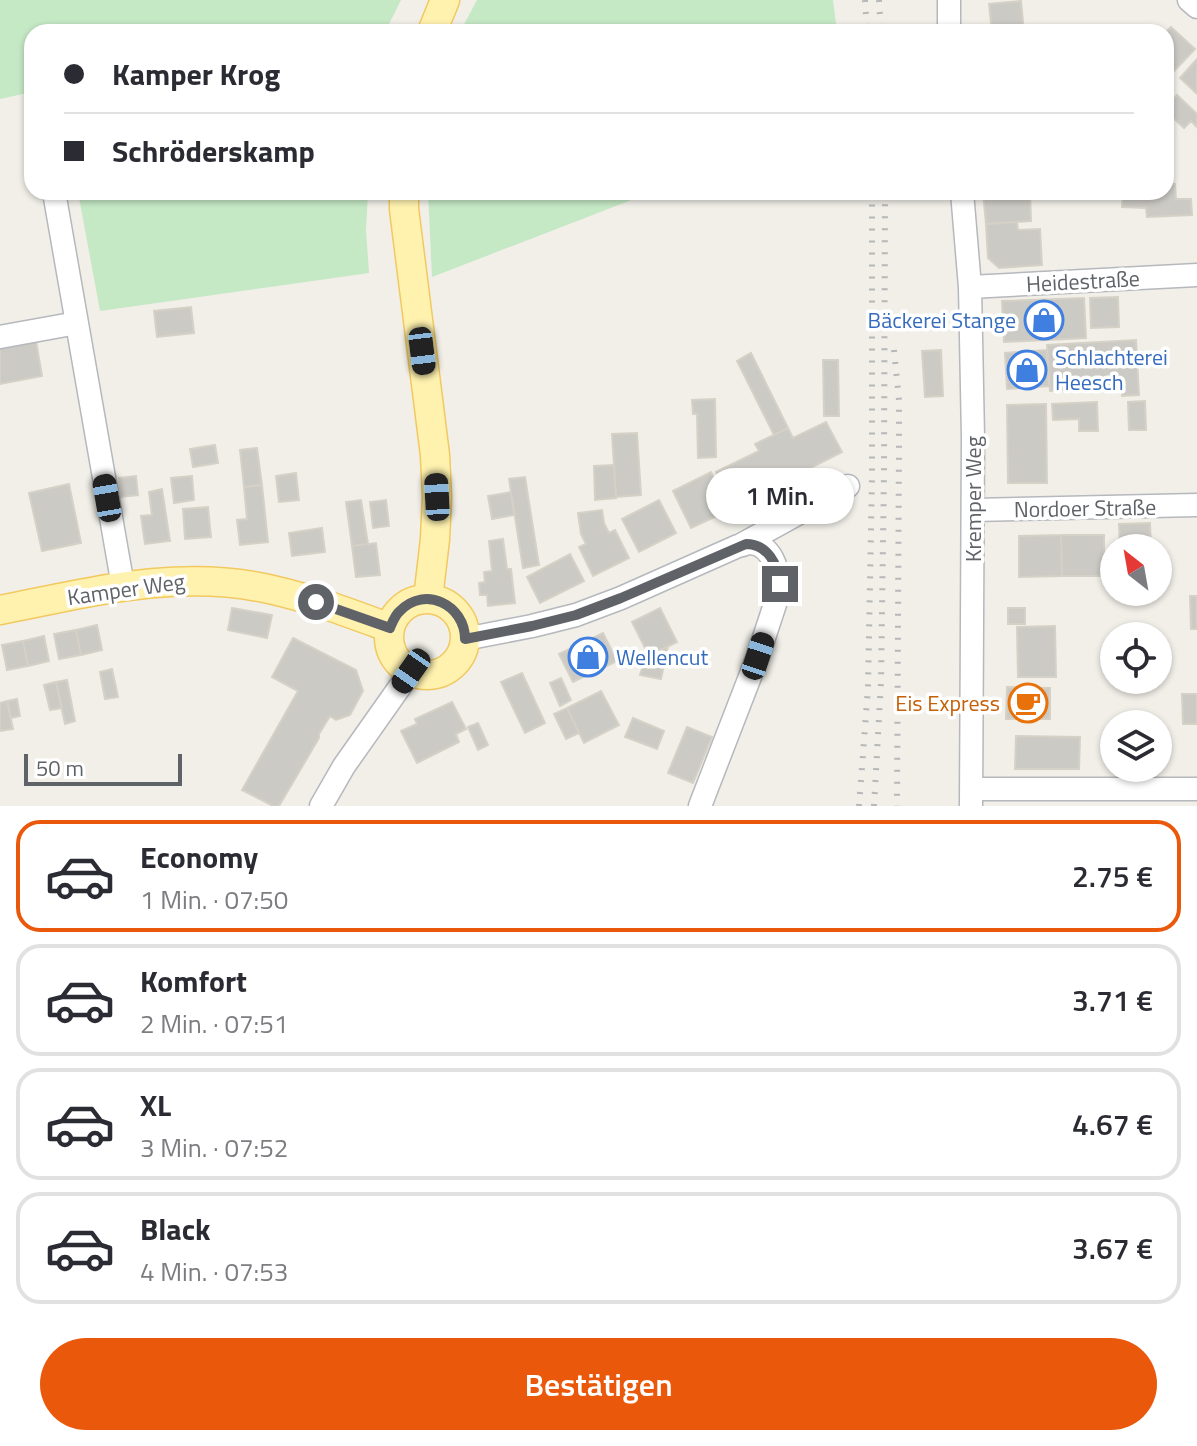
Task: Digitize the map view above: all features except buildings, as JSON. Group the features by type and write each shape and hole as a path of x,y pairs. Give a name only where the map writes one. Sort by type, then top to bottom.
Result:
{"main road":[{"path":"435,24 445,0"},
{"path":"404,200 435,455 435,539 428,599"},
{"name":"Kamper Weg","path":"0,610 123,586 198,580 247,585 296,596 390,628"},
{"path":"428,599 438,600 455,611 465,639 460,655 448,668 430,674 411,671 400,664 389,638 390,628 402,608 428,599"}],"street":[{"path":"949,0 949,24"},
{"path":"1189,0 1197,7"},
{"path":"55,200 123,586"},
{"name":"Kremper Weg","path":"963,200 970,287 973,510 971,798"},
{"name":"Heidestraße","path":"970,287 1197,275"},
{"path":"0,337 77,323"},
{"path":"465,639 576,615 632,594 746,545 848,486"},
{"name":"Nordoer Straße","path":"973,510 1197,505"},
{"path":"700,806 758,656 780,584 776,565 767,552 746,545"},
{"path":"321,806 344,766 411,671"},
{"path":"971,798 1197,789"}],"green space":[{"path":"0,0 401,0 389,24 24,24 24,94 0,99"},
{"path":"477,0 833,0 836,24 464,24"},
{"path":"79,200 368,200 369,273 100,311"},
{"path":"428,200 631,200 432,277"}],"railway":[{"path":"865,0 866,24"},
{"path":"879,0 880,24"},
{"path":"859,806 868,688 872,200"},
{"path":"874,806 881,682 885,200"},
{"path":"894,350 899,400 897,806"}],"place":[{"name":"Bäckerei Stange","path":"1044,320"},
{"name":"Schlachterei Heesch","path":"1027,370"},
{"name":"Wellencut","path":"588,657"},
{"name":"Eis Express","path":"1028,703"}],"route":[{"path":"316,602 390,628 396,615 412,602 438,600 455,611 465,639 576,615 751,543 767,552 776,565 780,584"}]}
